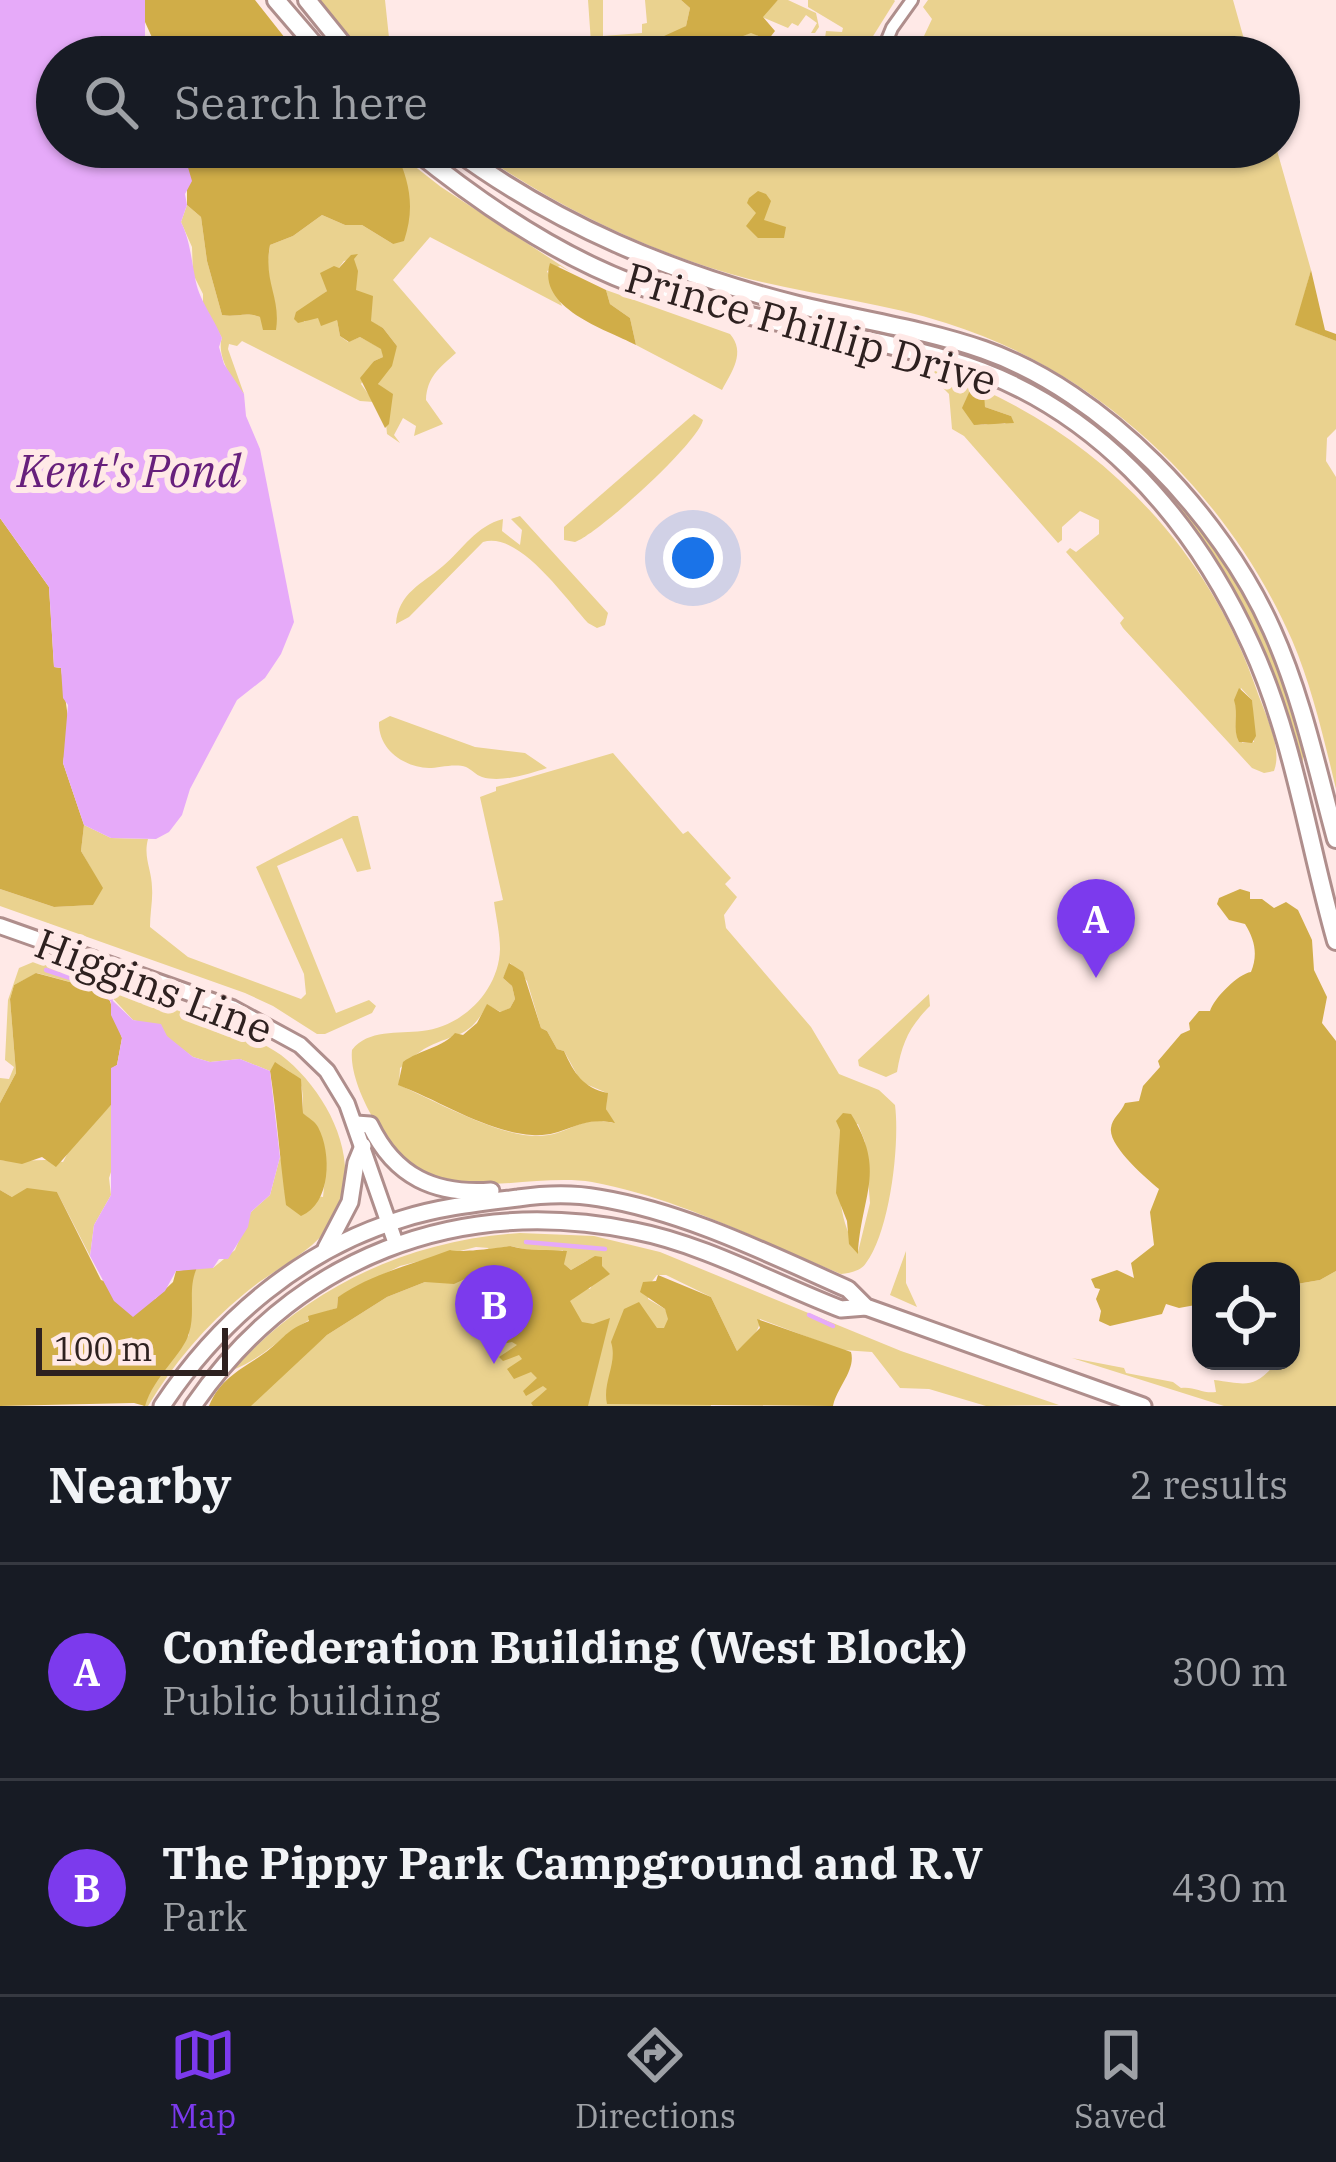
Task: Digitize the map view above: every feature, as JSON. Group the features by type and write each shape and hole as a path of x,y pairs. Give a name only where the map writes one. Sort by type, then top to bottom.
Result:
{"main road":[{"path":"276,0 308,36"},
{"path":"307,0 336,36"},
{"name":"Prince Phillip Drive","path":"440,168 502,213 610,274 770,322 969,366 1034,395 1114,451 1146,482 1183,532 1222,588 1250,641 1280,724 1336,941"},
{"name":"Prince Phillip Drive","path":"482,168 531,201 619,247 790,303 986,351 1038,374 1089,406 1173,484 1253,593 1294,684 1336,839"},
{"path":"356,1124 370,1126 385,1154 400,1168 441,1190 526,1188 534,1194"},
{"path":"324,1252 350,1202 363,1146"},
{"path":"162,1406 188,1368 242,1311 324,1252 389,1223 450,1207 534,1194 597,1198 680,1219 841,1286 866,1306 1143,1406"},
{"path":"193,1406 227,1359 267,1319 313,1286 395,1244 490,1225 584,1223 636,1231 674,1241 841,1310 866,1306"}],"street":[{"path":"889,36 912,0"},
{"name":"Higgins Line","path":"0,926 183,990 268,1025 300,1045 327,1071 356,1124 395,1244"}],"shaded area":[{"path":"145,0 255,0 283,36 151,36 145,22"},
{"path":"319,0 385,0 389,36 349,36"},
{"path":"588,0 603,0 603,36 591,36"},
{"path":"645,0 681,0 690,8 686,26 670,36 603,36 642,33 642,24 647,23"},
{"path":"681,0 778,0 763,17 775,31 771,36 664,36 686,26 690,8"},
{"path":"778,0 816,13 819,27 815,33 811,33 817,23 806,15 798,26 792,23 788,28 762,17"},
{"path":"808,0 895,1 873,36 825,36 826,31 842,32 843,28 808,7"},
{"path":"928,0 1233,0 1243,36 924,36 932,19 923,7"},
{"path":"187,168 402,168 410,207 404,241 393,244 362,225 345,225 322,215 293,236 270,245 276,330 263,330 255,315 222,315 201,217 187,205"},
{"path":"396,168 417,168 571,272 560,266 547,271 562,306 430,237 393,280 456,353 435,374 427,392 426,400 443,424 414,436 416,426 403,418 394,435 400,443 387,434 383,390 378,384 397,346 383,328 371,322 370,311 355,291 354,259 321,273 328,290 301,312 304,322 312,317 337,320 340,336 348,342 360,337 382,349 383,357 374,361 361,384 374,402 360,401 242,341 237,346 229,344 228,349 244,394 226,368 222,338 203,305 193,274 192,247 181,222 187,205 201,217 222,315 260,317 270,245 293,236 322,215 345,225 362,225 393,244"},
{"path":"502,168 1282,168 1311,270 1296,325 1336,341 1336,429 1327,438 1326,461 1336,477 1336,789 1306,676 1265,586 1195,487 1106,405 1002,344 946,323 749,279 675,256 535,189"},
{"path":"758,191 771,201 764,220 786,227 784,238 758,238 746,226 756,213 747,203"},
{"path":"358,254 354,259 356,290 373,296 371,321 397,346 392,366 378,384 393,394 385,428 360,378 383,357 381,349 360,337 349,342 340,336 337,320 321,326 318,318 298,323 294,319 296,312 327,291 320,273 339,268"},
{"path":"550,263 606,290 610,304 630,318 636,345 563,305 548,279"},
{"path":"1311,270 1325,330 1336,334 1336,341 1295,325"},
{"path":"606,290 730,334 737,355 722,390 636,345 630,318 610,304"},
{"path":"789,314 959,349 1009,369 1058,395 1145,464 1183,504 1246,595 1293,705 1302,738 1302,766 1252,629 1201,545 1039,395"},
{"path":"935,371 990,393 1041,421 1089,454 1172,537 1235,636 1272,731 1274,771 1252,768 1123,628 1124,618 1066,552 1070,548 1076,552 1099,534 1099,520 1080,511 1062,527 1058,543 964,436 952,429 949,394 931,376","holes":["971,388 980,391 985,407 1011,416 1005,424 974,422 963,408","1241,688 1252,700 1254,742 1242,743 1237,720"]},
{"path":"971,388 984,394 985,407 1011,416 1014,423 974,425 962,408"},
{"path":"694,414 703,420 697,431 646,486 587,535 575,542 564,540 564,527"},
{"path":"520,516 608,613 605,625 597,628 588,623 526,556 497,541 483,542 409,617 396,624 406,597 485,527 503,519 502,531 520,545 522,530 511,519"},
{"path":"0,518 49,587 54,667 61,668 69,725 63,763 84,825 81,851 103,888 93,905 54,907 0,889"},
{"path":"1239,688 1252,700 1256,736 1252,743 1239,742 1237,737 1234,700"},
{"path":"390,716 475,747 525,753 547,768 498,779 462,766 410,764 394,755 383,740 379,722"},
{"path":"613,753 683,834 688,831 731,878 725,884 737,897 724,915 726,928 811,1027 839,1074 879,1090 895,1105 896,1142 887,1209 874,1249 861,1268 841,1274 688,1209 592,1182 444,1182 414,1168 387,1139 357,1083 352,1050 375,1036 451,1022 476,1004 493,979 500,949 494,902 503,900 480,797 496,787","holes":["510,963 527,981 541,1028 564,1051 581,1082 607,1093 606,1109 613,1123 583,1123 550,1135 523,1135 487,1125 399,1085 400,1068 424,1049 467,1030 487,1005 501,1012 510,1008 515,999 512,986 503,978","858,1124 865,1142 870,1203 858,1252 841,1208 839,1178 840,1130"]},
{"path":"358,816 371,869 357,872 342,838 277,866 336,1013 369,1000 376,1006 372,1013 325,1034 317,1034 245,993 0,906 0,889 54,907 92,905 102,888 81,851 84,825 111,838 148,839 150,927 188,957 301,999 306,994 304,974 256,867"},
{"path":"1240,889 1250,892 1250,899 1262,899 1274,908 1286,902 1298,910 1312,940 1314,970 1327,997 1322,1023 1336,1041 1336,1271 1300,1283 1300,1262 1192,1262 1192,1306 1166,1304 1162,1314 1110,1326 1099,1321 1096,1299 1100,1289 1091,1279 1117,1270 1134,1278 1131,1263 1154,1245 1150,1212 1159,1189 1122,1153 1112,1124 1125,1103 1139,1101 1143,1086 1160,1067 1158,1061 1190,1030 1189,1023 1199,1011 1210,1011 1227,987 1251,972 1255,954 1248,930 1245,924 1229,920 1217,904 1219,898"},
{"path":"38,960 240,1033 276,1052 298,1071 328,1110 344,1156 341,1203 330,1225 301,1254 216,1319 179,1360 148,1406 143,1406 161,1371 189,1335 190,1282 197,1268 213,1268 235,1250 251,1212 270,1195 280,1157 286,1174 284,1191 323,1197 321,1142 303,1113 300,1082 276,1063 270,1071 240,1059 210,1062 193,1057 148,1024 133,1020 107,992 37,973 14,985 10,999 16,1073 0,1103 0,1078 9,1079 14,1067 5,1060 8,1000 19,968"},
{"path":"509,963 523,972 541,1028 564,1051 580,1078 608,1093 606,1109 615,1123 591,1122 544,1135 514,1132 398,1085 403,1062 455,1033 463,1035 477,1023 487,1004 500,1012 510,1008 515,999 512,986 503,978"},
{"path":"36,973 107,992 122,1038 117,1065 111,1069 111,1105 56,1167 42,1157 22,1164 0,1160 0,1103 16,1073 10,999 14,985"},
{"path":"929,994 930,1006 908,1036 897,1072 886,1077 859,1066 858,1060"},
{"path":"275,1062 301,1079 303,1113 323,1138 327,1163 323,1189 311,1210 301,1216 286,1205 270,1071"},
{"path":"111,1105 111,1195 94,1225 90,1256 57,1192 12,1197 0,1190 0,1160 63,1162 72,1145"},
{"path":"843,1113 851,1114 862,1134 870,1168 858,1254 849,1244 847,1221 836,1193 840,1130 836,1121"},
{"path":"27,1188 57,1192 101,1280 155,1299 173,1282 176,1271 197,1268 189,1333 145,1406 0,1406 0,1190 12,1197"},
{"path":"520,1233 594,1236 660,1252 901,1351 1059,1405 986,1406 929,1389 900,1388 872,1352 842,1350 760,1319 756,1333 737,1351 711,1297 657,1275 648,1299 665,1309 711,1406 226,1406 287,1370 327,1335 387,1297 489,1248 400,1266 338,1297 337,1308 308,1321 233,1370 262,1341 327,1292 400,1258 479,1237","holes":["510,1246 538,1252 563,1250 564,1264 571,1270 588,1260 602,1266 590,1289 496,1249"]},
{"path":"510,1246 567,1251 564,1264 571,1270 595,1256 602,1257 602,1266 610,1274 570,1301 582,1322 610,1318 588,1406 533,1406 547,1389 543,1386 526,1396 523,1391 537,1378 531,1372 514,1379 507,1369 522,1359 519,1355 503,1361 499,1357 517,1345 491,1346 489,1338 505,1332 505,1323 483,1327 499,1313 495,1296 485,1289 482,1271 454,1284 425,1282 387,1297 327,1335 251,1406 209,1406 228,1379 309,1321 308,1316 337,1308 338,1297 351,1289 450,1250"},
{"path":"906,1251 906,1283 917,1307 890,1295"},
{"path":"1336,1271 1336,1406 1224,1406 1072,1358 1207,1392 1216,1392 1214,1380 1242,1383 1255,1381 1269,1370 1300,1370 1300,1283"},
{"path":"658,1275 711,1297 737,1351 760,1328 757,1319 851,1352 851,1365 833,1406 607,1404 611,1342 624,1309 639,1302 657,1328 664,1328 668,1319 665,1309 640,1292 643,1282 656,1281"}],"water":[{"name":"Kent's Pond","path":"0,0 145,0 145,36 36,36 36,168 188,168 192,181 181,222 199,293 222,338 219,347 224,364 244,394 246,416 260,449 294,622 265,678 237,700 190,789 182,815 169,832 156,839 111,838 84,825 63,763 68,705 63,698 61,668 54,667 49,587 0,518"},
{"path":"111,999 133,1020 161,1024 167,1036 193,1057 210,1062 240,1059 270,1071 280,1157 270,1195 251,1212 248,1227 228,1259 219,1259 213,1268 176,1271 165,1291 133,1317 114,1301 90,1256 94,1225 111,1195 111,1068 117,1065 122,1038 111,1015"}],"waterway":[{"path":"46,970 101,988 111,999"},
{"path":"526,1242 605,1249"},
{"path":"809,1315 833,1326"}],"place":[{"name":"Confederation Building (West Block)","path":"1096,978"},
{"name":"The Pippy Park Campground and R.V","path":"494,1364"}]}
